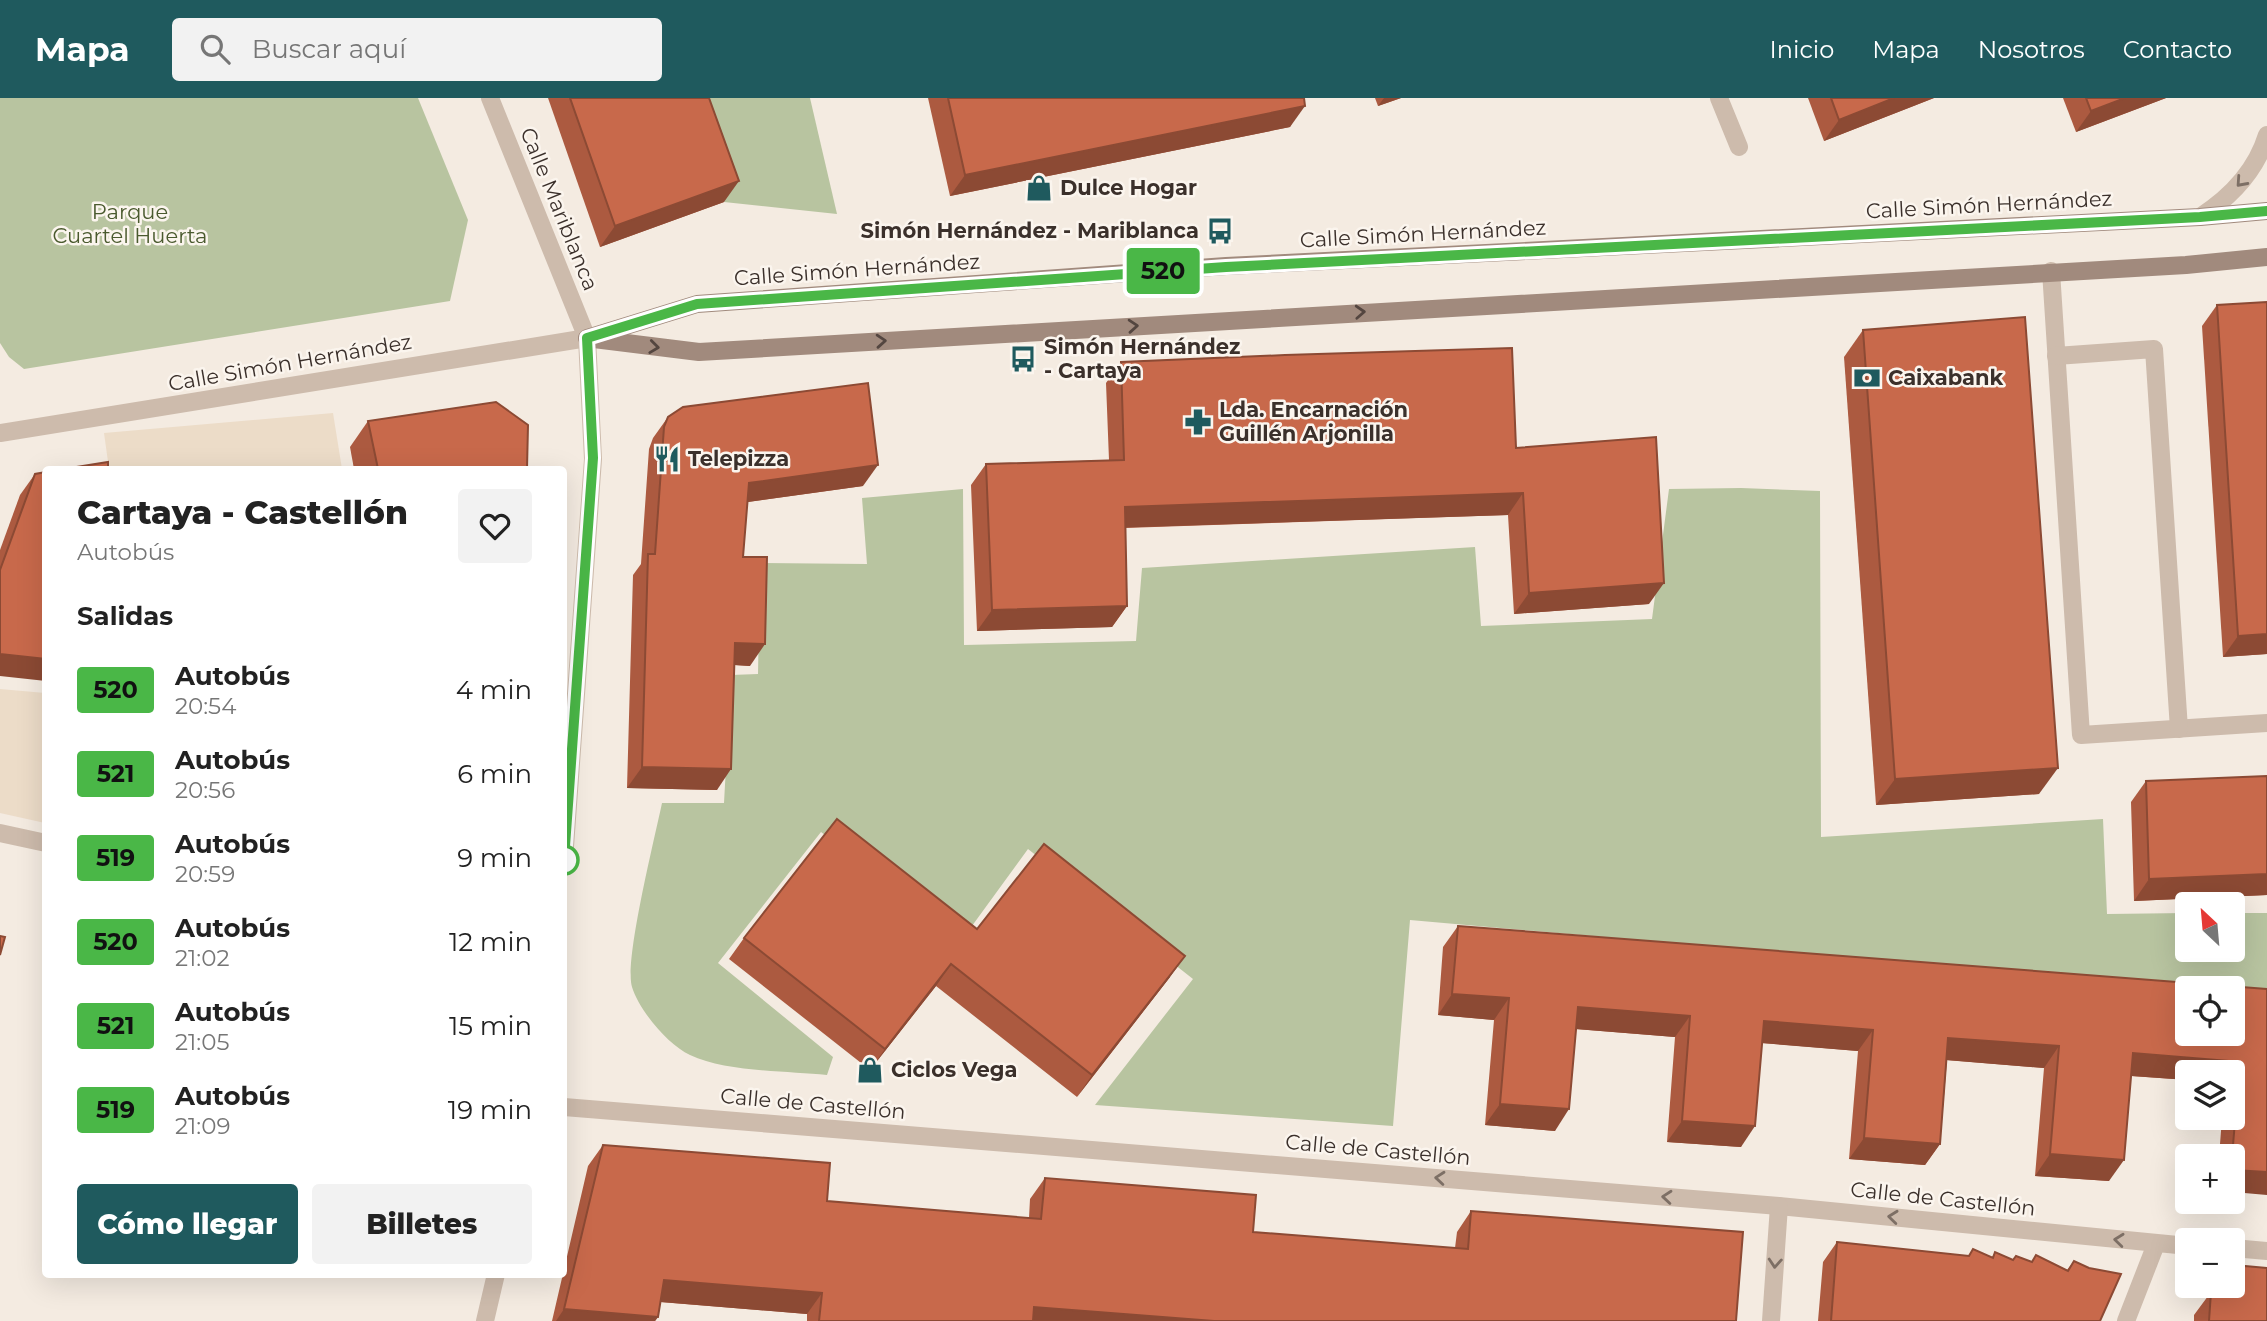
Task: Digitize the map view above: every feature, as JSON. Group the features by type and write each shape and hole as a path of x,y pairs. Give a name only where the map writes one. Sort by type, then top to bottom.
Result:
{"street":[{"name":"Calle Mariblanca","path":"490,98 587,338 593,458 567,818"},
{"path":"1719,98 1739,147"},
{"path":"2200,217 2221,203 2248,176 2267,135"},
{"name":"Calle Simón Hernández","path":"0,433 587,338 697,304 1226,267 2200,217 2267,211"},
{"name":"Calle Simón Hernández","path":"587,338 699,352 2267,257"},
{"path":"2051,271 2081,736 2267,723"},
{"path":"2056,356 2154,349 2179,729"},
{"path":"0,833 42,842"},
{"name":"Calle de Castellón","path":"567,1107 1779,1206 2175,1245"},
{"path":"1771,1321 1779,1206"},
{"path":"2126,1321 2156,1244"},
{"path":"2245,1249 2267,1251"},
{"path":"485,1321 495,1278"}],"green space":[{"name":"Parque Cuartel Huerta","path":"0,98 418,98 468,220 450,301 24,369 9,357 0,343"},
{"path":"687,98 810,98 837,214 724,202"},
{"path":"963,489 964,645 1136,641 1142,568 1475,547 1481,626 1652,619 1669,489 1820,491 1821,837 2103,819 2107,914 2175,913 2175,962 2245,962 2245,913 2267,913 2267,996 2245,991 2245,976 2175,976 2175,988 1410,920 1393,1126 1095,1105 1193,979 1028,849 961,941 821,832 718,963 833,1057 827,1075 739,1068 690,1055 664,1035 636,996 632,987 632,952 662,803 724,803 731,675 758,674 760,563 867,564 862,498"}],"shaded area":[{"path":"333,413 342,466 109,466 104,433"},
{"path":"0,689 42,693 42,822 0,813"}],"building":[{"path":"570,98 709,98 739,181 615,226"},
{"path":"948,98 1304,98 1305,106 965,175"},
{"path":"1831,98 1894,98 1839,120"},
{"path":"2086,98 2125,98 2091,111"},
{"path":"2267,302 2267,634 2238,636 2217,305"},
{"path":"2025,317 2058,768 1895,779 1863,330"},
{"path":"1512,348 1516,448 1656,437 1664,583 1529,593 1523,493 1125,507 1127,606 992,610 986,464 1124,460 1121,362"},
{"path":"868,383 878,465 749,483 743,557 767,557 765,644 735,643 731,769 642,767 648,554 655,554 664,427 668,417 683,407"},
{"path":"496,402 528,425 527,466 377,466 368,421"},
{"path":"108,462 108,466 83,466"},
{"path":"42,473 42,659 0,654 0,570 35,474"},
{"path":"2267,776 2267,874 2149,879 2146,781"},
{"path":"837,819 977,929 1044,844 1185,956 1092,1075 951,964 885,1049 744,938"},
{"path":"1458,926 2175,982 2175,1046 2245,1046 2245,987 2267,989 2267,1172 2245,1171 2245,1144 2233,1144 2234,1130 2245,1130 2245,1060 2133,1053 2124,1160 2050,1154 2059,1046 1948,1038 1940,1144 1864,1138 1873,1030 1764,1021 1755,1126 1682,1121 1690,1016 1578,1007 1569,1109 1500,1104 1509,998 1452,994"},
{"path":"0,936 5,937 0,955"},
{"path":"603,1145 830,1163 827,1201 1041,1219 1045,1178 1256,1195 1253,1232 1468,1249 1471,1211 1743,1232 1736,1321 1214,1321 1034,1307 1033,1321 819,1321 822,1293 664,1280 658,1317 564,1309"},
{"path":"1837,1242 1969,1256 1973,1249 1993,1258 1995,1252 2013,1260 2016,1256 2032,1262 2036,1255 2068,1271 2074,1261 2089,1268 2121,1274 2100,1321 1831,1321"},
{"path":"2245,1266 2267,1268 2267,1321 2209,1321 2211,1298 2245,1298"}],"bus line":[{"name":"520","path":"567,818 593,458 587,338 697,304 1226,267 2200,217 2267,211"}],"place":[{"name":"Dulce Hogar","path":"1039,188"},
{"name":"Simón Hernández - Mariblanca","path":"1220,231"},
{"name":"Simón Hernández - Cartaya","path":"1023,359"},
{"name":"Caixabank","path":"1867,378"},
{"name":"Lda. Encarnación Guillén Arjonilla","path":"1198,422"},
{"name":"Telepizza","path":"667,459"},
{"name":"Ciclos Vega","path":"870,1070"}]}
